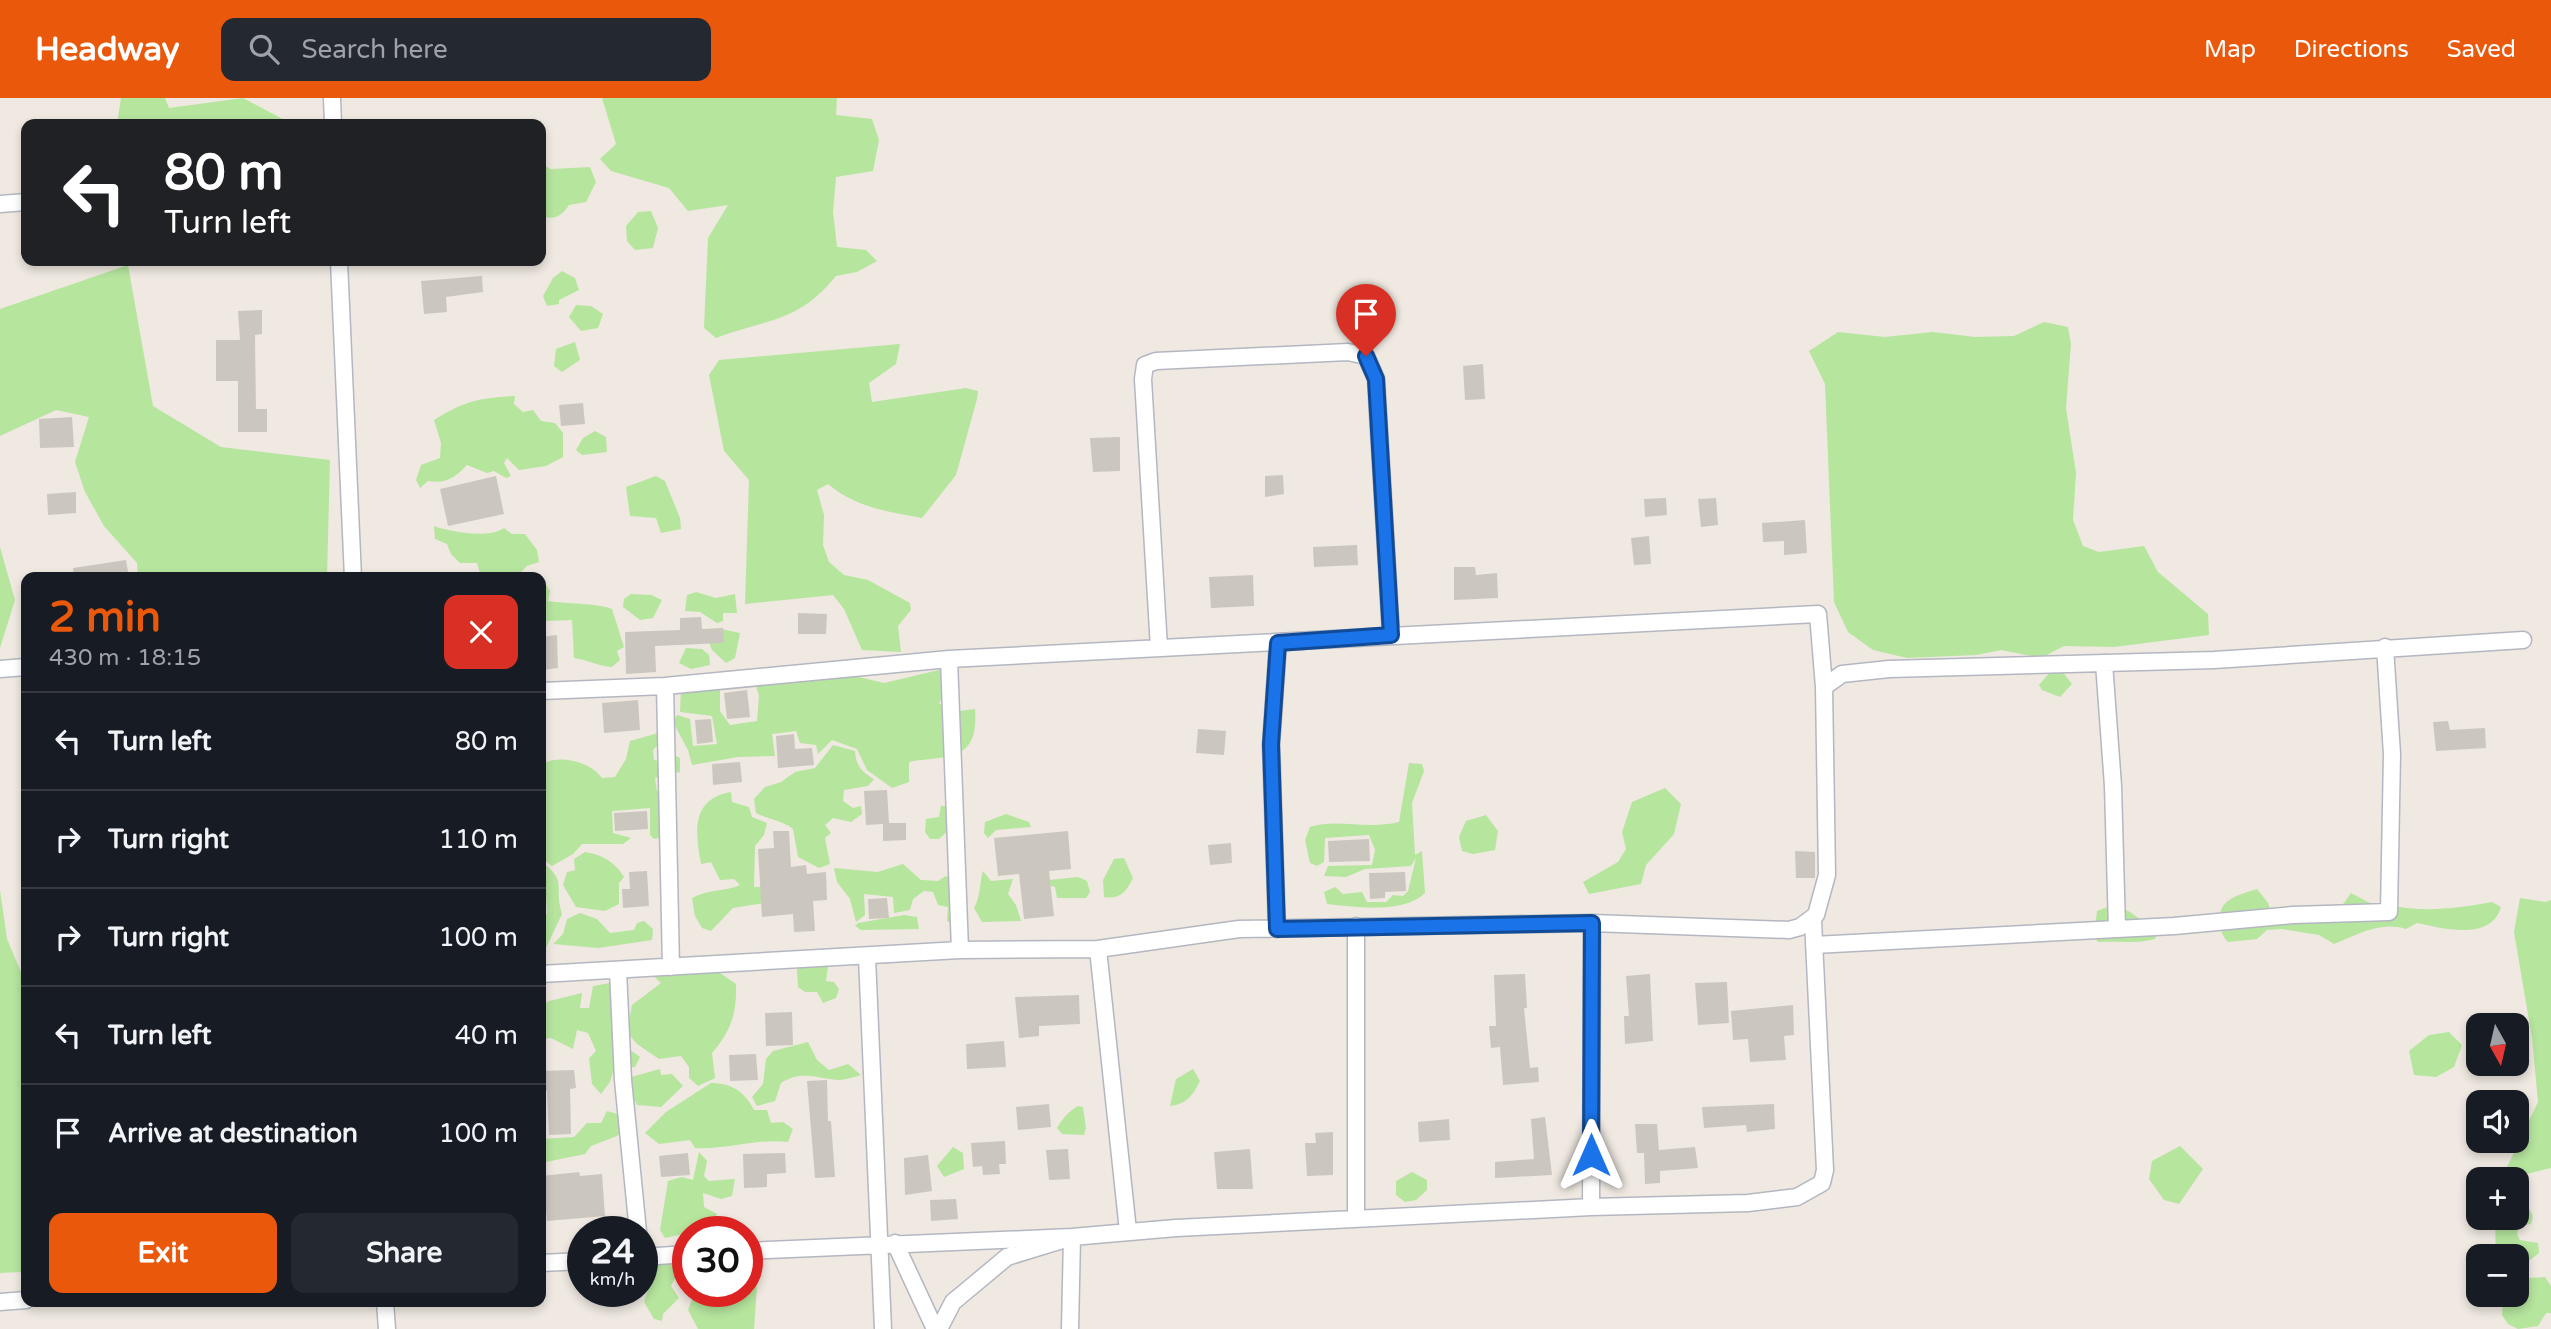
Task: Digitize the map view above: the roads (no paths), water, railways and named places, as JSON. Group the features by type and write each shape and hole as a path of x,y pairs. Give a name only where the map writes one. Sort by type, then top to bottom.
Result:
{"street":[{"path":"332,98 333,119"},
{"path":"0,204 21,202"},
{"path":"339,266 353,572"},
{"path":"1159,648 1143,379 1144,365 1156,361 1348,352 1366,356 1376,379 1391,635"},
{"path":"546,691 664,686 949,659 1818,614 1824,687 1827,875 1823,898 1813,920 1825,1170 1822,1183 1807,1193 1783,1201 1591,1206 1128,1231 1072,1237 895,1242 763,1250"},
{"path":"1824,687 1842,674 1889,669 2104,663 2523,640"},
{"path":"1277,929 1271,744 1278,643"},
{"path":"1814,944 2117,929 2293,915 2389,912 2392,754 2385,648"},
{"path":"949,659 960,950"},
{"path":"2104,663 2113,786 2117,929"},
{"path":"0,669 21,667"},
{"path":"664,686 671,967"},
{"path":"546,974 960,950 1098,949 1239,929 1592,923 1788,930 1813,920"},
{"path":"1591,1206 1592,923"},
{"path":"1356,926 1356,1219"},
{"path":"1098,949 1128,1231"},
{"path":"867,957 883,1329"},
{"path":"618,970 623,1080 636,1216"},
{"path":"937,1329 953,1302 1007,1256 1072,1237"},
{"path":"1070,1329 1072,1237"},
{"path":"895,1242 937,1329"},
{"path":"546,1263 567,1262"},
{"path":"0,1302 21,1300"},
{"path":"386,1307 387,1329"}]}
